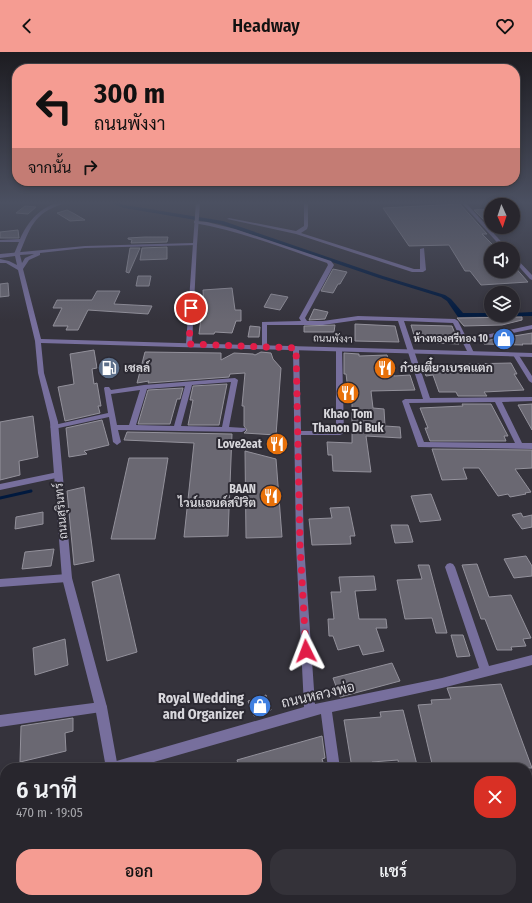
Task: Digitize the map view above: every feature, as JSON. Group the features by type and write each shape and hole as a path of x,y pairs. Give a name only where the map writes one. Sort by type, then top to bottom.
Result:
{"street":[{"path":"17,254 21,242"},
{"path":"268,242 329,262 331,265 302,318 305,323"},
{"path":"324,242 414,271 423,270 422,249"},
{"path":"0,256 48,250 195,244 189,344"},
{"path":"0,261 8,262 20,269 27,259 48,250"},
{"name":"ถนนสุรินทร์","path":"17,254 38,341 41,373 54,424 67,578 101,707 112,763"},
{"path":"520,265 532,278"},
{"path":"264,347 264,323 329,323 358,318 400,319 455,321 470,353"},
{"path":"400,319 427,401"},
{"path":"465,341 532,327"},
{"name":"ถนนพังงา","path":"38,341 189,344 532,355"},
{"path":"296,348 299,433 300,545 310,711"},
{"path":"299,433 340,433 339,350"},
{"path":"516,355 532,381"},
{"path":"117,442 107,389 235,380 225,430"},
{"path":"177,429 189,383"},
{"path":"132,428 144,387"},
{"path":"498,400 520,446"},
{"path":"532,400 405,401 421,445 532,446"},
{"path":"54,424 111,412"},
{"path":"114,427 242,430"},
{"path":"0,487 58,474"},
{"path":"450,568 486,672"},
{"path":"0,583 67,578"},
{"name":"ถนนหลวงพ่อ","path":"130,763 310,711 486,672 532,660"},
{"path":"0,721 101,707"},
{"path":"326,708 333,763"}],"building":[{"path":"131,242 167,242 167,242 131,243"},
{"path":"406,242 490,242 484,242 484,278 520,278 520,273 528,282 481,285 470,271 465,271 449,245 409,246"},
{"path":"167,247 167,259 140,260 142,248"},
{"path":"130,248 140,248 129,273 126,272"},
{"path":"333,269 347,272 333,293 321,291"},
{"path":"138,276 151,276 149,286 136,286"},
{"path":"8,283 9,296 0,297 0,284"},
{"path":"232,288 235,310 241,310 241,321 236,321 232,333 215,332 214,334 199,334 202,310 204,310 203,290"},
{"path":"97,291 120,291 114,304 152,306 148,314 88,310 78,330 66,330 68,326 53,326 62,308 53,308 57,300 92,300"},
{"path":"271,294 288,297 280,310 264,307"},
{"path":"314,309 328,312 325,319 309,320"},
{"path":"457,318 484,318 484,322 514,322 502,325 464,326"},
{"path":"355,324 395,326 399,342 355,341"},
{"path":"335,325 334,332 304,332 304,326"},
{"path":"411,325 452,326 459,344 416,342"},
{"path":"250,326 260,327 259,337 248,337"},
{"path":"532,333 532,344 484,344 484,341"},
{"path":"94,350 97,368 92,369 94,384 97,383 101,406 98,406 100,413 65,421 58,387 74,384 70,354"},
{"path":"145,352 221,353 221,360 234,353 255,355 261,352 271,353 273,359 281,368 276,435 244,433 247,430 244,426 244,406 242,406 245,373 230,374 229,377 148,383 149,381 137,383"},
{"path":"344,353 359,354 359,356 387,355 394,376 410,375 415,390 371,391 373,408 384,409 385,426 400,427 401,438 366,436 371,472 333,471 332,455 328,455 327,442 352,443 352,398 349,398 346,374 344,374"},
{"path":"511,363 517,374 514,374 524,390 484,392 487,396 458,396 456,392 439,392 433,375 426,376 422,365"},
{"path":"227,384 219,425 188,425 193,400 190,400 193,386"},
{"path":"183,388 180,399 177,399 170,424 138,424 148,390"},
{"path":"462,404 491,404 508,436 504,436 506,441 430,441 425,428 428,428 420,408 463,406"},
{"path":"532,404 532,430 518,405"},
{"path":"33,416 38,457 19,461 20,475 0,480 0,422"},
{"path":"102,420 109,445 84,451 87,454 69,457 66,428"},
{"path":"127,432 232,434 228,536 184,537 194,443 124,440"},
{"name":"Love2eat","path":"271,440 283,440 283,449 271,449"},
{"path":"432,449 532,450 532,468 515,469 531,492 510,497 508,494 498,496 479,468 463,468 467,479 442,480"},
{"path":"245,451 276,459 282,537 246,538"},
{"path":"129,458 168,458 155,539 111,539"},
{"path":"84,487 94,561 74,565 67,491"},
{"path":"431,494 441,520 420,522 411,496"},
{"path":"349,507 355,536 350,536 351,544 312,545 309,519 332,518 330,508"},
{"path":"43,512 43,524 15,529 16,517"},
{"path":"521,513 523,517 532,515 532,527 522,529 512,515"},
{"path":"391,525 408,525 413,542 395,543"},
{"path":"54,549 51,566 22,569 25,552"},
{"path":"526,556 532,566 532,576 514,578 504,559"},
{"path":"477,564 489,597 511,595 531,638 523,639 526,646 511,647 512,650 497,650 485,619 481,619 462,565"},
{"path":"418,565 429,565 447,633 436,633 432,618 405,619 397,580 422,579"},
{"path":"119,574 137,652 107,661 92,582"},
{"path":"374,576 376,590 355,591 359,619 386,619 387,628 376,628 384,651 363,655 359,645 338,650 333,636 329,636 328,619 334,619 331,592 341,592 339,577"},
{"path":"451,635 463,635 470,656 457,657"},
{"path":"65,639 68,665 35,675 33,648"},
{"path":"392,663 400,681 340,697 333,678"},
{"path":"501,684 530,763 432,763 418,705 432,704 431,700 451,699 447,688"},
{"path":"266,695 271,710 254,716 248,701"},
{"path":"403,710 416,763 398,763 398,760 372,763 351,763 344,720 381,717 380,712"},
{"path":"73,718 73,731 65,733 66,751 20,762 21,726"},
{"path":"322,736 325,758 322,759 323,762 320,763 238,763 237,760"}],"waterway":[{"path":"278,242 381,277 443,296 449,300 461,315 484,315"},
{"path":"520,315 532,314"},
{"path":"0,498 31,491"}],"place":[{"name":"ห้างทองศรีทอง 10","path":"504,339"},
{"name":"เชลล์","path":"109,368"},
{"name":"ก๋วยเตี๋ยวเบรคแตก","path":"385,368"},
{"name":"Khao Tom Thanon Di Buk","path":"348,393"},
{"name":"Love2eat","path":"277,444"},
{"name":"BAAN ไวน์แอนด์สปิริต","path":"271,496"},
{"name":"Royal Wedding and Organizer","path":"260,706"}],"route":[{"path":"191,308 189,344 296,348 299,433 300,545 306,651"}]}
